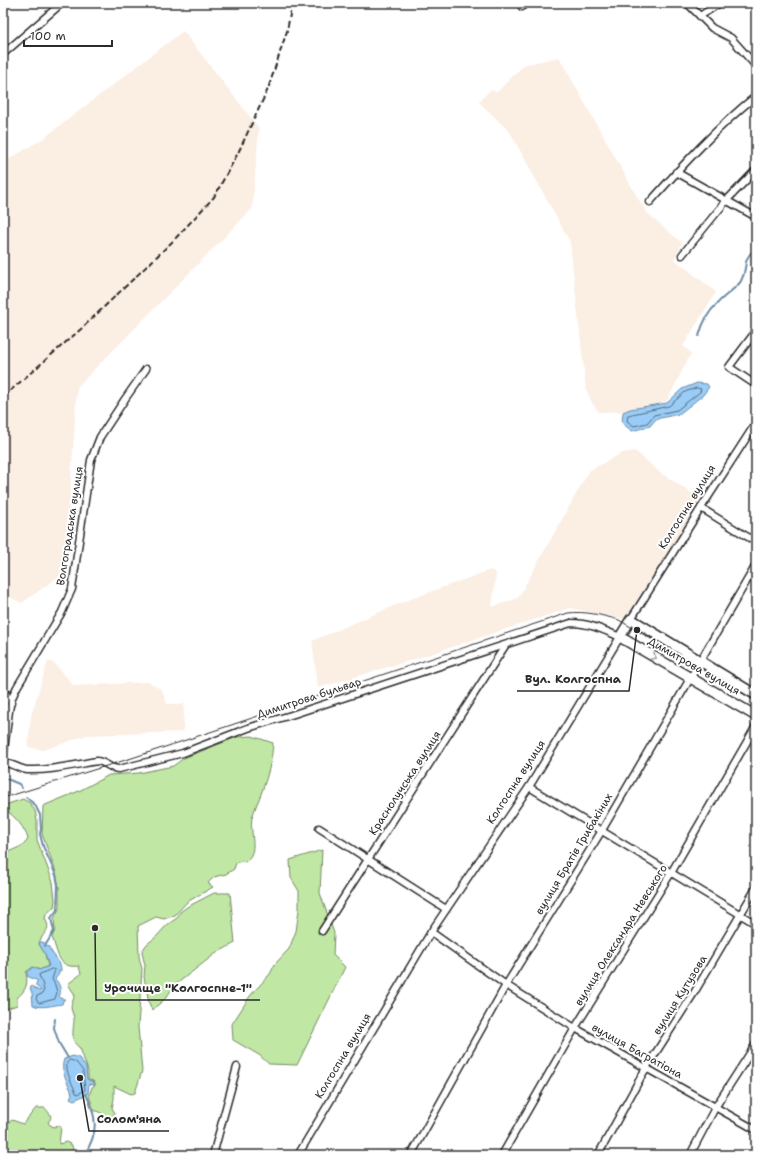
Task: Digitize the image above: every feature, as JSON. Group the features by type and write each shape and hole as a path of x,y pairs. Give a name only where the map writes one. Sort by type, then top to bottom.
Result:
{"street":[{"path":"3,54 62,3"},
{"path":"522,7 528,3"},
{"path":"687,3 712,28 731,38 756,66"},
{"path":"700,16 720,3"},
{"path":"650,202 676,172 736,112 756,96"},
{"path":"682,255 726,201 756,170"},
{"path":"676,172 756,217"},
{"path":"756,330 729,367 756,385"},
{"name":"Волгоградська вулиця","path":"3,758 11,703 17,687 62,612 72,589 91,460 100,437 146,369"},
{"name":"Колгоспна вулиця","path":"298,1155 446,909 529,787 631,619 756,423"},
{"path":"701,508 756,542"},
{"name":"вулиця Братів Грибакіних","path":"411,1155 506,984 601,832 756,565"},
{"name":"Димитрова вулиця","path":"631,619 756,695"},
{"name":"Димитрова бульвар","path":"3,763 11,764 23,769 47,770 97,761 104,762 111,768 119,768 183,753 248,728 505,646 571,623 592,625 620,637"},
{"name":"Димитрова вулиця","path":"620,637 756,716"},
{"name":"Краснолучська вулиця","path":"322,931 505,646"},
{"path":"3,689 11,703"},
{"name":"вулиця Олександра Невського","path":"502,1155 575,1028 671,873 756,726"},
{"path":"529,787 601,832 756,924"},
{"path":"319,828 446,909"},
{"name":"вулиця Кутузова","path":"598,1155 646,1068 756,888"},
{"name":"вулиця Багратіона","path":"432,932 506,984 575,1028 716,1106 756,1130"},
{"path":"690,1155 716,1106 756,1044"},
{"path":"213,1155 237,1067"}],"shaded area":[{"path":"183,31 259,128 252,209 77,387 65,572 22,603 3,594 3,163 44,138"},
{"path":"559,57 647,213 682,243 674,259 716,292 683,346 691,353 667,401 634,411 599,412 592,403 586,389 570,242 510,132 479,102 490,90 497,92 524,65"},
{"path":"635,451 659,472 701,499 625,619 570,608 418,658 318,688 312,641 403,602 490,570 496,573 492,607 518,598 589,471 622,453"},
{"path":"48,661 54,663 74,686 149,682 162,690 167,704 184,704 183,732 87,735 43,750 28,747 31,716"}],"green space":[{"path":"252,736 273,743 272,756 267,776 252,818 251,824 253,847 249,858 245,862 241,861 236,863 234,869 226,874 214,877 208,883 213,887 187,902 175,915 164,919 156,917 138,926 139,957 142,969 138,1027 142,1071 135,1093 131,1094 114,1086 112,1108 115,1113 111,1118 94,1110 89,1096 92,1087 96,1084 88,1079 88,1071 80,1048 74,1042 73,1038 74,1019 71,1007 75,995 68,984 81,974 79,966 67,965 60,959 52,937 55,930 54,918 59,909 59,888 56,872 42,834 43,806 79,791 109,775 139,773 173,766 184,758 237,737"},
{"path":"23,799 30,803 35,811 37,820 37,840 53,882 55,900 54,907 46,914 45,919 48,926 39,944 45,954 48,966 40,970 33,967 26,972 26,986 17,998 17,1005 3,1010 3,855 24,844 28,839 25,831 19,823 5,810 5,805"},
{"path":"322,850 320,893 334,933 333,955 345,967 297,1065 269,1064 259,1055 233,1040 232,1024 250,996 270,974 275,964 289,949 296,931 299,910 299,891 291,878 290,860"},
{"path":"214,893 230,893 235,943 215,954 175,985 165,999 152,1010 149,1003 144,977 145,965 142,951 147,944 167,925 177,918 180,912"},
{"path":"36,1108 45,1108 51,1117 48,1122 50,1125 54,1127 58,1125 61,1127 59,1144 66,1142 72,1145 73,1152 70,1155 3,1155 3,1127 12,1120 23,1124"}],"water":[{"path":"697,383 707,384 709,387 703,395 679,414 656,419 650,426 632,431 622,423 623,412 630,409 667,403 682,389"},
{"path":"40,942 43,942 49,947 60,965 61,971 59,971 59,974 55,979 60,988 59,997 65,999 62,1004 44,1007 33,1005 30,988 32,986 39,991 41,990 36,986 38,981 27,976 27,972 33,967 39,970 49,966 45,954 39,944"},
{"path":"73,1056 79,1058 86,1067 87,1079 95,1085 89,1084 88,1094 74,1100 70,1098 72,1094 63,1068 64,1059"}],"waterway":[{"path":"699,336 711,311 719,301 741,281 746,261 756,248"},
{"path":"7,779 19,784 22,788"},
{"path":"26,797 35,805 40,815 40,834 43,846 56,875 58,885 57,910 51,918 54,931 45,946"},
{"path":"55,1019 54,1028 59,1043 68,1058"},
{"path":"84,1155 92,1139 95,1125 90,1102 86,1094"}],"tram line":[{"path":"3,798 132,758 568,613 594,614 619,620 756,701"}],"railway":[{"path":"3,397 81,329 172,242 214,197 238,153 268,89 287,31 292,3"}],"place":[{"name":"Вул. Колгоспна","path":"637,630"},
{"name":"Урочище \"Колгоспне-1\"","path":"95,928"},
{"name":"Солом'яна","path":"80,1078"}]}
